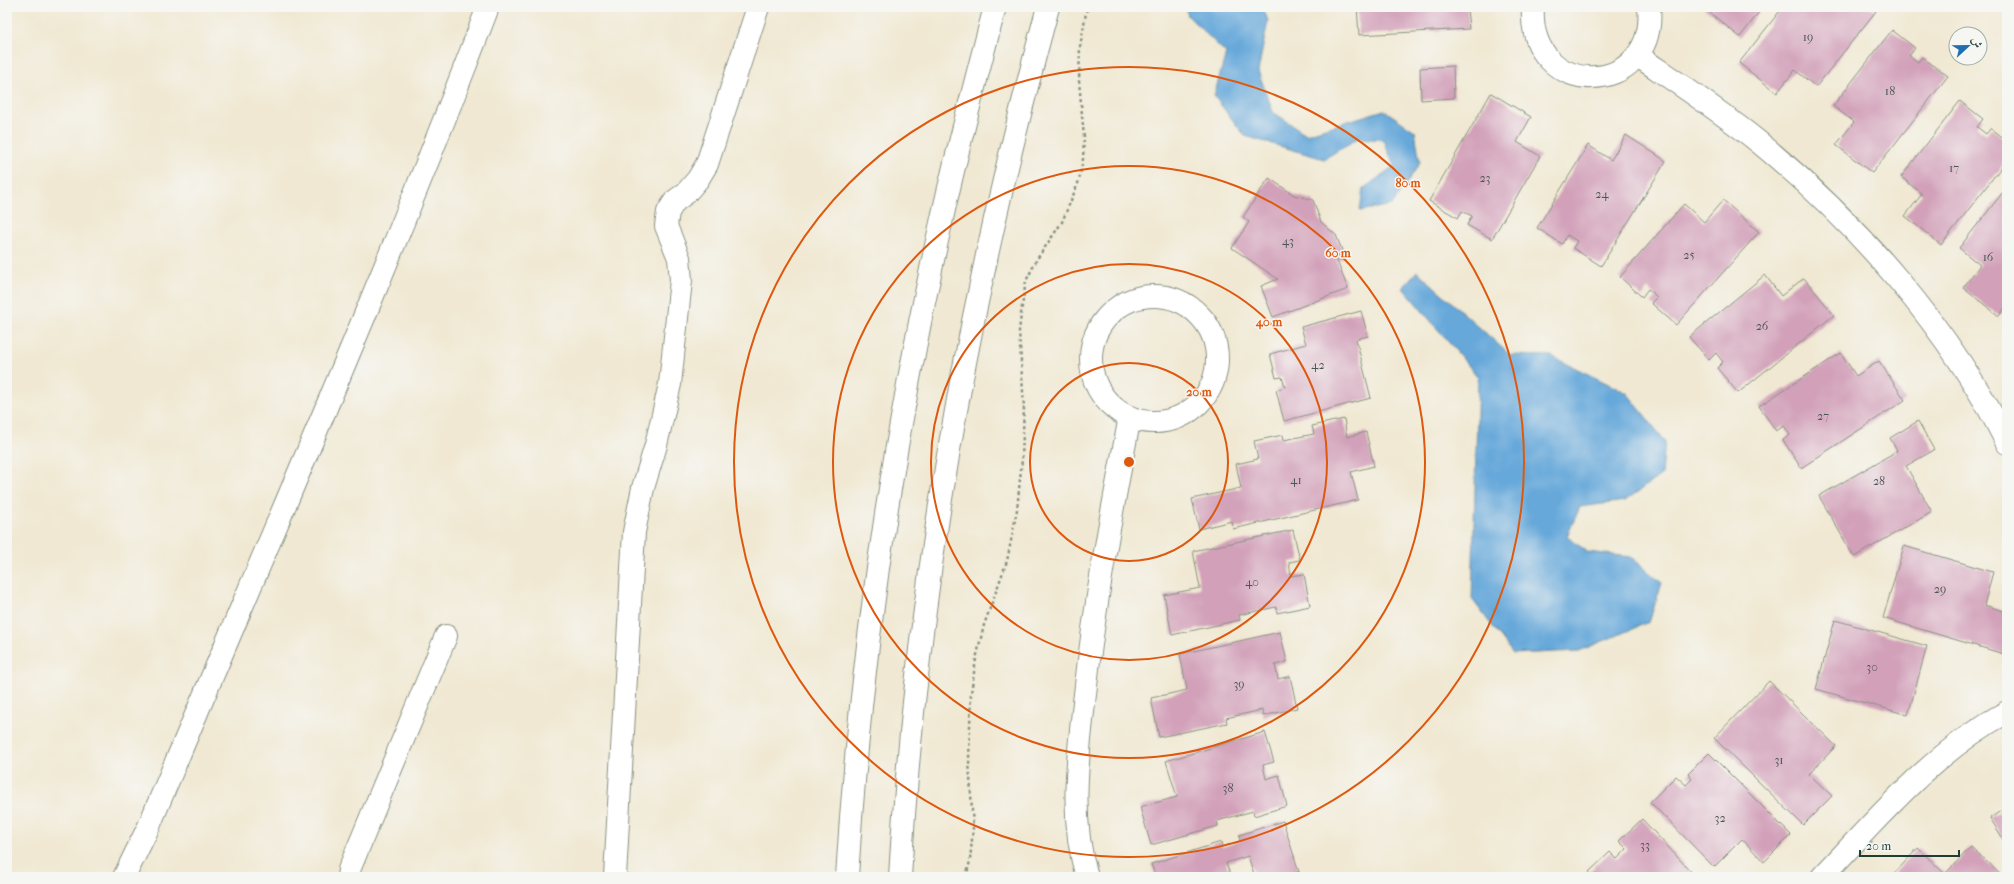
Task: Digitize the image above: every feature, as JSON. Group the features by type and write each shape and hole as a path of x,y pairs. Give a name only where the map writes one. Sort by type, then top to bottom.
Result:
{"street":[{"path":"124,877 149,826 355,338 443,126 488,7"},
{"path":"615,877 634,532 643,488 658,438 670,384 681,280 679,258 666,226 668,212 698,180 707,164 758,7"},
{"path":"847,877 860,710 894,465 916,343 942,222 995,7"},
{"path":"900,877 910,753 922,640 937,527 956,415 994,224 1048,7"},
{"path":"1533,7 1532,23 1536,40 1545,56 1558,68 1574,75 1592,78 1609,75 1625,67 1638,56 1646,40 1650,22 1649,7"},
{"path":"1638,56 1760,143 1817,193 1871,248 1920,306 1964,369 2007,444"},
{"path":"1144,296 1162,296 1179,301 1194,310 1206,323 1214,339 1218,357 1215,375 1209,392 1197,406 1182,416 1165,421 1147,421 1130,417 1115,408 1102,394 1094,378 1092,361 1094,342 1100,326 1112,312 1127,302 1144,296"},
{"path":"1087,877 1081,856 1076,824 1076,792 1082,723 1098,586 1130,417"},
{"path":"348,877 349,870 446,636"},
{"path":"1822,877 1918,776 1960,742 2007,712"}],"path":[{"path":"966,877 973,828 969,760 971,693 976,659 984,626 1007,561 1017,510 1022,459 1024,407 1019,331 1022,306 1026,281 1037,259 1062,222 1079,181 1083,159 1084,137 1079,81 1080,47 1087,7"}],"water":[{"path":"1185,7 1263,7 1268,21 1258,71 1273,112 1306,134 1384,110 1415,131 1420,163 1392,205 1360,211 1363,189 1394,166 1384,140 1358,138 1324,159 1245,136 1214,96 1226,53 1188,16"},
{"path":"1417,271 1510,355 1551,356 1627,393 1665,441 1662,474 1625,501 1580,507 1567,536 1587,552 1631,557 1662,583 1649,622 1579,651 1513,654 1472,599 1478,377 1403,288"}],"building":[{"path":"1357,7 1467,7 1469,29 1359,35"},
{"path":"1763,7 1740,37 1704,8"},
{"path":"1783,7 1871,7 1876,11 1816,87 1795,70 1777,93 1739,63"},
{"path":"1892,30 1915,48 1909,55 1918,62 1922,57 1948,76 1872,173 1836,145 1854,122 1833,106"},
{"path":"1453,66 1454,98 1421,100 1420,68"},
{"path":"1491,93 1531,117 1517,142 1540,156 1492,239 1467,225 1472,216 1462,211 1458,218 1429,201"},
{"path":"1960,101 1983,119 1977,127 1986,134 1991,128 2007,141 2007,160 1941,245 1905,216 1922,194 1901,177"},
{"path":"1626,135 1666,161 1601,266 1573,248 1577,241 1567,235 1562,244 1537,228 1588,145 1611,160"},
{"path":"1269,178 1294,195 1313,200 1321,222 1336,235 1345,258 1337,261 1348,289 1273,317 1261,286 1278,279 1232,248 1249,222 1243,217"},
{"path":"2007,187 2007,305 1999,316 1963,288 1980,265 1959,248"},
{"path":"1723,200 1759,232 1676,325 1651,303 1657,297 1648,289 1642,297 1620,277 1684,204 1704,222"},
{"path":"1765,275 1781,296 1804,278 1834,315 1738,393 1717,368 1723,362 1716,353 1709,360 1689,337"},
{"path":"1361,311 1368,336 1356,339 1371,398 1284,421 1276,390 1285,387 1282,377 1276,378 1270,354 1306,344 1301,327"},
{"path":"1841,353 1856,376 1879,361 1905,400 1801,468 1783,440 1790,435 1784,426 1776,431 1759,406"},
{"path":"1344,419 1347,437 1366,432 1374,466 1351,472 1358,500 1233,529 1232,521 1199,529 1192,499 1241,488 1236,464 1258,459 1254,441 1283,435 1284,440 1314,434 1312,426"},
{"path":"1918,421 1934,450 1906,466 1932,512 1854,557 1819,496 1897,451 1890,438"},
{"path":"1293,530 1300,560 1289,562 1291,576 1304,574 1310,606 1277,613 1276,607 1239,615 1240,620 1172,635 1164,595 1200,588 1193,551"},
{"path":"1904,546 1993,572 1984,605 2007,612 2007,655 1883,618"},
{"path":"1835,620 1927,646 1908,715 1816,689"},
{"path":"1280,632 1287,662 1275,665 1278,679 1290,676 1297,708 1263,716 1262,710 1226,718 1227,723 1159,737 1151,698 1187,690 1180,654"},
{"path":"1769,681 1836,746 1809,774 1832,796 1803,825 1714,738"},
{"path":"1265,732 1274,762 1263,765 1266,779 1279,775 1287,806 1254,816 1253,811 1217,821 1218,826 1151,845 1140,807 1177,797 1166,761"},
{"path":"1709,753 1791,835 1764,862 1742,839 1714,867 1650,802 1676,776 1686,785 1692,779 1688,774"},
{"path":"2007,807 2007,845 1990,818"},
{"path":"1642,819 1696,877 1594,877 1589,872 1610,852 1617,859 1627,849 1619,841"},
{"path":"1283,821 1299,872 1283,877 1255,877 1248,856 1226,863 1231,877 1156,877 1151,864 1221,842 1222,847 1240,841 1239,835"},
{"path":"1971,847 2003,877 1891,877 1918,848 1945,874"}]}
